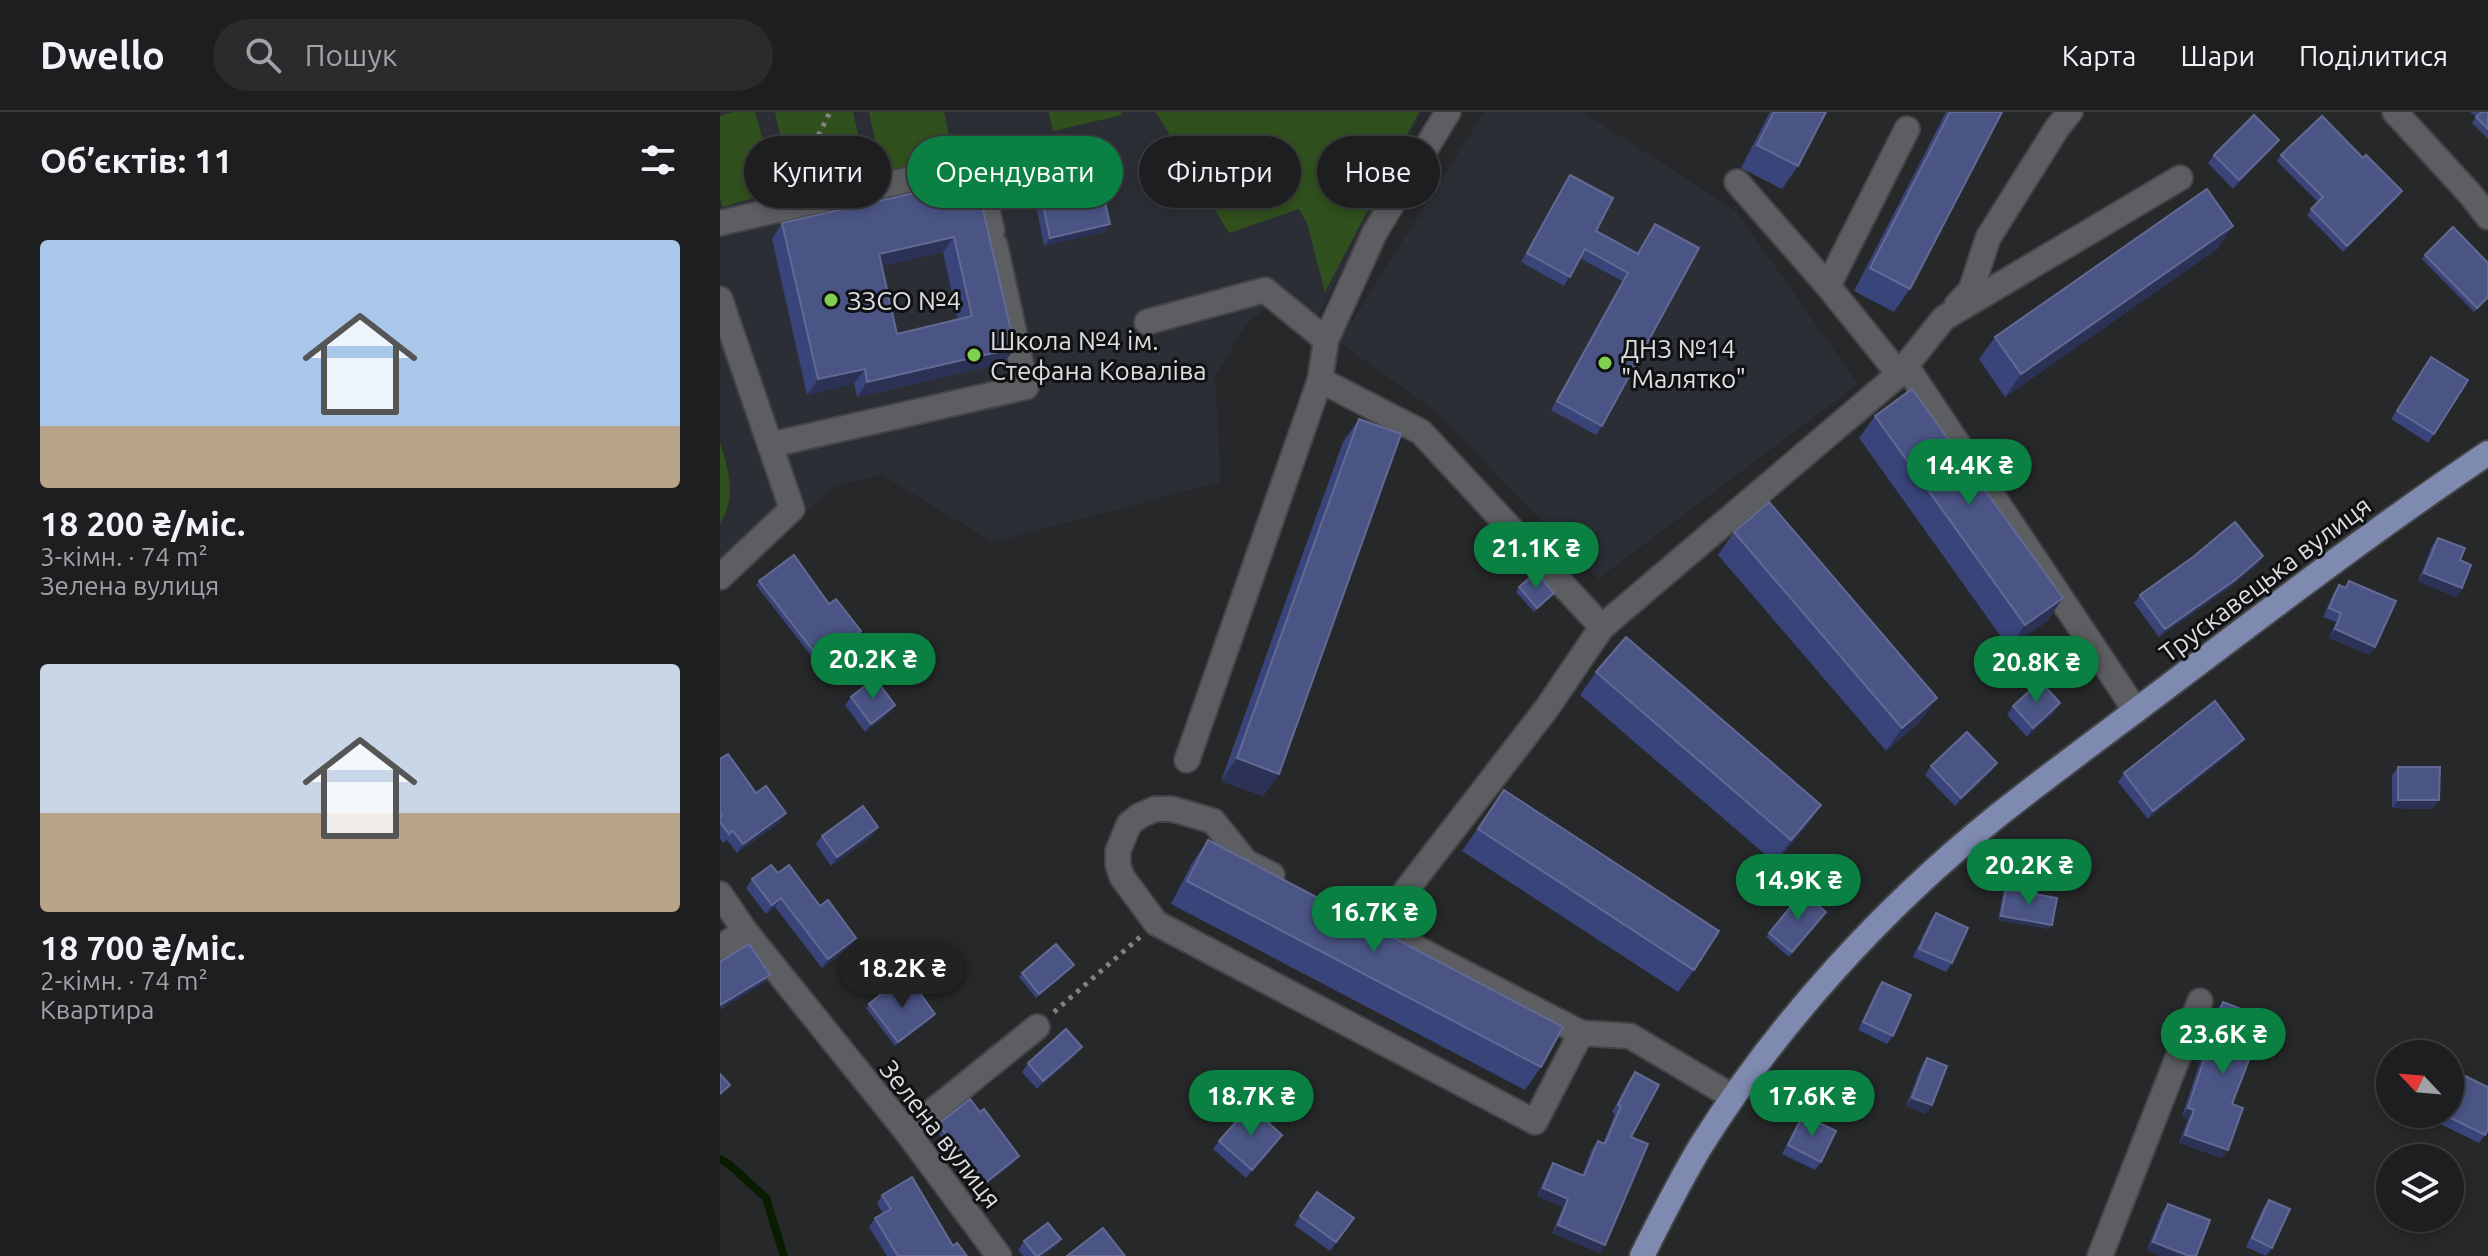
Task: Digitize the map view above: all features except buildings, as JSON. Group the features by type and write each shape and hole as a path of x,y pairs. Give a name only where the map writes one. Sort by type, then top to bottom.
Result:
{"main road":[{"name":"Трускавецька вулиця","path":"1642,1256 1701,1146 1773,1042 1901,902 1995,817 2404,510 2488,453"}],"street":[{"path":"1187,760 1320,380 1326,340 1375,232 1448,112"},
{"path":"1377,928 1547,708 1602,627 1903,370 1944,318 1971,290 1988,238 2070,112"},
{"path":"2395,112 2488,217"},
{"path":"1828,286 1907,129"},
{"path":"720,223 977,164 994,238 1026,387 770,445"},
{"path":"1944,318 2180,178"},
{"path":"1737,182 1903,370 2136,711"},
{"path":"1147,322 1265,290 1326,340"},
{"path":"720,299 792,509 720,577"},
{"path":"1320,380 1421,432 1602,627"},
{"path":"1299,888 1246,862 1213,821 1172,809 1155,809 1139,816 1129,824 1118,851 1122,877 1156,923 1535,1122 1581,1033"},
{"name":"Зелена вулиця","path":"720,894 745,931 907,1132 999,1256"},
{"path":"1325,902 1581,1033 1630,1036 1733,1097"},
{"path":"720,948 745,931"},
{"path":"2100,1256 2200,1001"},
{"path":"907,1132 1037,1027"}],"path":[{"path":"780,209 830,112"},
{"path":"1037,1027 1156,923"}],"shaded area":[{"name":"Школа №4 ім. Стефана Коваліва","path":"720,112 1422,112 1410,136 1317,136 1317,208 1373,208 1309,334 1270,306 1248,322 1215,376 1221,482 993,542 882,475 834,486 720,593"},
{"name":"ДНЗ №14 \"Малятко\"","path":"1484,112 1583,112 1736,211 1858,384 1598,579 1434,410 1339,342 1423,208 1440,208 1440,182"}],"green space":[{"path":"733,112 755,112 762,136 744,136 744,201 723,207 720,197 720,116"},
{"path":"775,112 853,112 858,136 780,136"},
{"path":"869,112 944,112 949,136 907,136 907,168 891,171 891,136 874,136"},
{"path":"1049,112 1121,112 1122,115 1053,131"},
{"path":"1156,112 1419,112 1406,136 1317,136 1317,208 1369,208 1325,292 1307,223 1299,209 1229,233 1214,208 1301,208 1301,136 1170,136"},
{"path":"720,442 730,493 720,523"}],"waterway":[{"path":"720,1159 766,1198 784,1256"}],"place":[{"name":"ЗЗСО №4","path":"831,300"},
{"name":"Школа №4 ім. Стефана Коваліва","path":"974,355"},
{"name":"ДНЗ №14 \"Малятко\"","path":"1605,363"}]}
